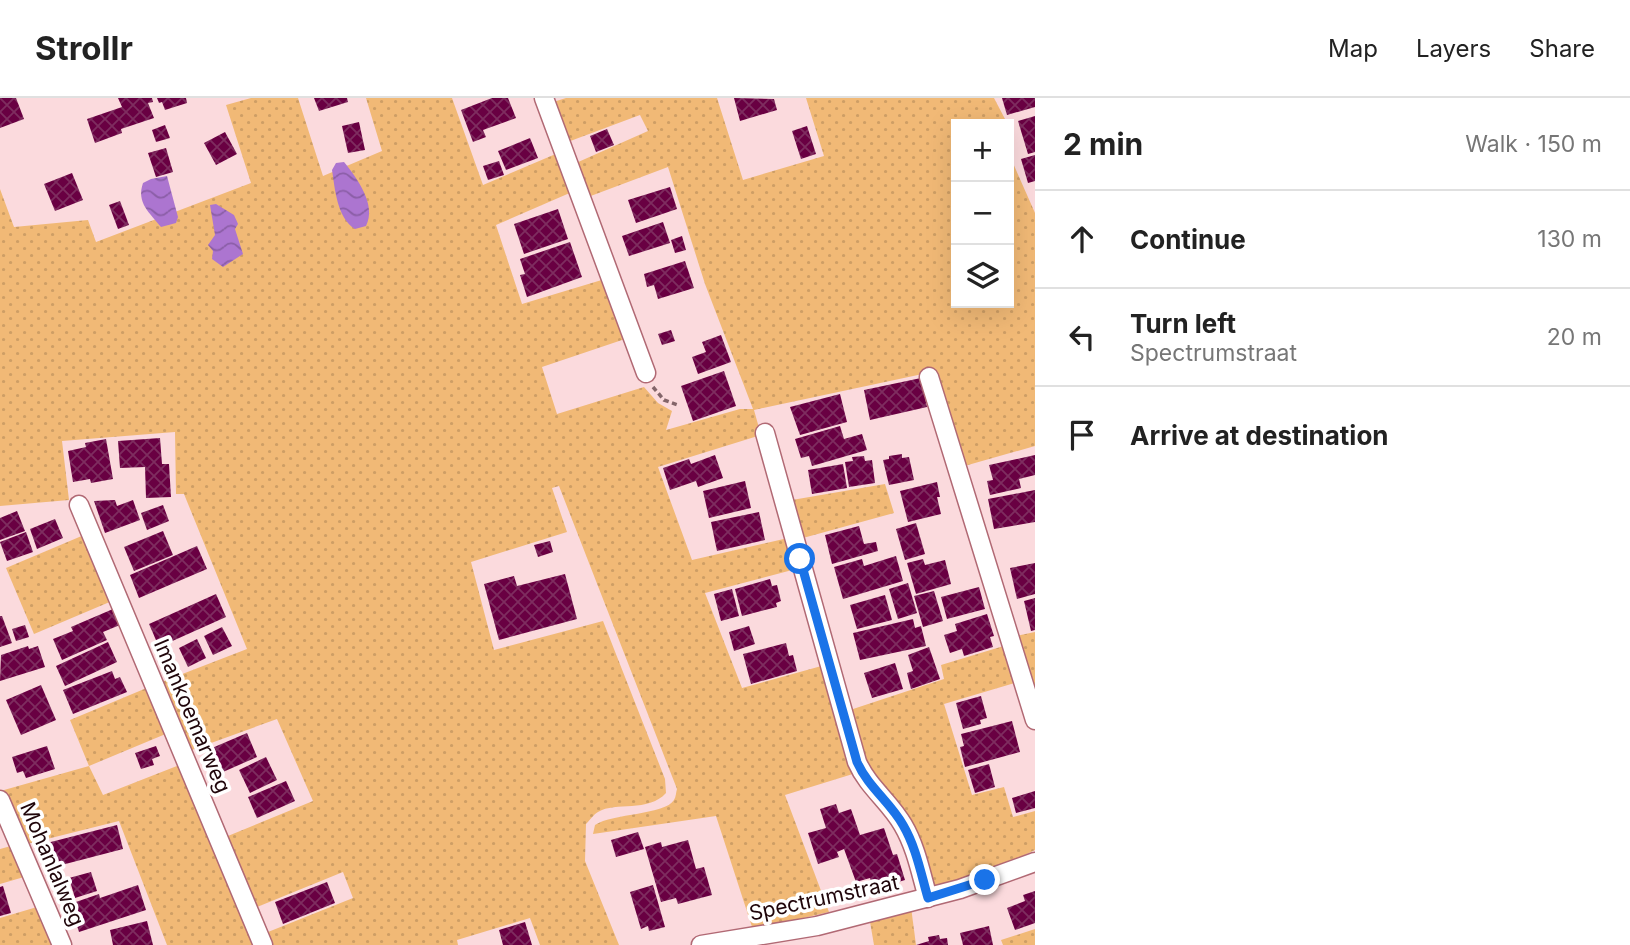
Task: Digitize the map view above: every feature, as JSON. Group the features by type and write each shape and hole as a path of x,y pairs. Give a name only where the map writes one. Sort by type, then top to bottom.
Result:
{"street":[{"path":"544,98 646,373"},
{"path":"929,377 1035,720"},
{"path":"765,433 857,762 865,780 903,824 917,858 928,898"},
{"name":"Imankoemarweg","path":"79,505 263,945"},
{"name":"Mohanlalweg","path":"0,800 62,945"},
{"name":"Spectrumstraat","path":"701,945 817,926 928,898 1035,862"}],"path":[{"path":"646,373 664,400 678,405"}],"shaded area":[{"path":"251,98 298,98 323,176 382,151 366,98 452,98 483,185 558,153 572,192 496,225 522,304 605,279 625,339 542,367 557,414 644,387 658,403 672,411 666,430 740,409 753,409 705,284 668,167 588,197 576,163 648,131 640,115 565,143 550,103 566,98 717,98 743,180 824,156 806,98 994,98 1005,119 951,119 951,308 1014,308 1014,165 1035,213 1035,446 961,467 932,372 754,410 761,435 658,467 692,560 788,538 796,569 705,593 742,688 825,665 856,773 785,795 829,912 753,930 716,816 593,834 595,825 603,821 669,805 675,799 677,789 559,486 552,488 567,532 471,562 494,650 603,621 665,779 666,793 659,799 641,805 605,809 596,813 586,824 585,861 619,945 540,945 530,918 457,940 458,945 268,945 263,934 353,898 343,872 252,909 223,838 313,801 277,719 189,751 159,683 247,649 184,494 176,494 175,432 62,441 69,500 0,506 0,189 14,227 88,220 96,242 251,183 226,105"},
{"path":"885,484 894,513 803,538 792,500"},
{"path":"84,535 112,601 34,634 6,568"},
{"path":"1035,632 1035,700 1016,636"},
{"path":"1007,645 1018,682 944,704 972,795 1004,787 1013,817 1035,811 1035,850 985,871 933,887 870,779 850,710 944,679 941,665"},
{"path":"149,687 168,733 89,766 70,720"},
{"path":"182,764 258,945 167,945 119,821 27,844 4,790 89,766 103,795"},
{"path":"11,846 24,877 0,884 0,849"},
{"path":"37,907 54,945 0,945 0,918"},
{"path":"911,907 916,945 874,945 869,916"},
{"path":"1035,929 1035,945 1003,945 1001,940"}],"water":[{"path":"344,162 360,184 369,209 366,226 355,229 344,218 334,186 332,170 336,163"},
{"path":"167,176 178,217 176,223 161,227 145,207 141,190 143,183"},
{"path":"216,204 234,215 238,224 235,229 243,254 223,267 212,259 213,251 208,245 215,235 210,205"}],"building":[{"path":"0,98 16,98 24,119 0,128"},
{"path":"118,98 152,98 153,102 148,103 154,118 121,129 122,133 95,143 87,119 122,107"},
{"path":"157,98 186,98 187,103 165,110"},
{"path":"314,98 347,98 348,102 319,111"},
{"path":"492,98 508,98 516,118 483,130 486,137 473,142 461,110"},
{"path":"734,98 774,99 777,110 740,121"},
{"path":"1002,98 1035,98 1035,107 1007,115"},
{"path":"1035,116 1035,152 1028,154 1018,121"},
{"path":"359,122 365,150 348,153 342,126"},
{"path":"165,125 170,138 156,142 152,130"},
{"path":"807,126 816,154 801,159 792,131"},
{"path":"607,129 614,145 596,152 590,136"},
{"path":"225,132 237,154 216,165 204,143"},
{"path":"530,138 538,158 506,170 498,151"},
{"path":"166,148 173,172 156,177 148,153"},
{"path":"1035,155 1035,181 1028,183 1021,159"},
{"path":"499,161 504,175 488,180 483,166"},
{"path":"72,173 83,200 55,211 44,184"},
{"path":"670,187 677,209 636,223 628,200"},
{"path":"120,201 129,225 118,229 109,205"},
{"path":"558,209 568,239 524,254 514,224"},
{"path":"663,222 670,243 629,256 622,236"},
{"path":"682,236 686,250 675,253 671,240"},
{"path":"570,242 582,277 527,297 520,275 525,274 520,259"},
{"path":"685,261 694,288 658,299 654,285 647,287 644,274"},
{"path":"671,330 675,341 662,345 658,334"},
{"path":"721,335 731,362 698,374 692,357 706,352 702,342"},
{"path":"724,371 736,406 693,421 681,386"},
{"path":"921,378 927,407 870,420 864,390"},
{"path":"840,394 847,422 800,435 790,407"},
{"path":"840,426 844,439 862,434 867,450 812,466 809,456 801,458 795,439"},
{"path":"160,438 162,464 169,464 171,497 146,498 145,467 120,468 118,441"},
{"path":"106,439 113,479 91,483 90,479 73,482 68,451 86,447 85,443"},
{"path":"902,454 902,458 909,457 914,480 889,485 883,460"},
{"path":"715,455 723,478 698,487 696,481 670,490 663,468 689,459 691,464"},
{"path":"1035,455 1035,475 1019,479 1021,488 990,495 987,481 993,480 989,465"},
{"path":"864,456 865,461 872,460 875,483 849,487 845,462 853,461 852,457"},
{"path":"843,464 847,488 812,494 808,470"},
{"path":"745,481 751,508 709,518 703,491"},
{"path":"937,482 941,514 908,522 900,491"},
{"path":"1035,490 1035,522 994,529 988,499"},
{"path":"115,500 117,506 133,500 140,520 105,533 94,501"},
{"path":"163,505 169,521 147,530 141,513"},
{"path":"17,511 25,531 0,540 0,518"},
{"path":"759,512 765,540 717,551 711,522"},
{"path":"55,519 63,538 37,549 30,529"},
{"path":"916,523 925,554 905,560 896,529"},
{"path":"859,526 864,544 876,542 878,551 832,564 825,535"},
{"path":"163,531 173,555 134,571 124,547"},
{"path":"26,532 33,552 7,561 0,542"},
{"path":"550,541 553,552 538,557 534,545"},
{"path":"197,546 207,569 139,598 130,575"},
{"path":"896,556 903,581 843,599 834,567 862,559 864,566"},
{"path":"923,559 925,565 945,560 951,584 916,594 907,563"},
{"path":"1035,563 1035,594 1017,599 1010,568"},
{"path":"565,574 577,619 499,640 484,584 514,576 517,586"},
{"path":"770,579 772,586 777,585 781,601 776,603 777,607 742,616 735,589"},
{"path":"908,583 917,613 898,619 889,589"},
{"path":"979,587 985,609 947,619 941,597"},
{"path":"732,589 739,616 721,621 714,594"},
{"path":"934,591 943,621 923,627 914,596"},
{"path":"216,594 226,617 159,647 149,624"},
{"path":"885,595 892,620 857,629 850,605"},
{"path":"1035,598 1035,630 1031,631 1024,601"},
{"path":"113,609 120,625 103,632 107,640 62,660 53,639 73,631 71,627"},
{"path":"987,614 994,636 990,637 993,647 964,656 962,649 950,653 944,635 957,631 955,624"},
{"path":"0,616 12,643 0,647"},
{"path":"913,619 915,628 921,626 926,646 860,660 853,633"},
{"path":"25,625 29,637 16,641 12,629"},
{"path":"749,626 755,644 734,651 729,632"},
{"path":"222,627 232,646 213,655 204,636"},
{"path":"197,639 206,658 188,667 179,648"},
{"path":"108,642 117,662 65,686 56,666"},
{"path":"786,643 789,656 793,655 797,671 751,684 743,654"},
{"path":"28,646 29,649 38,646 45,667 0,681 1,655"},
{"path":"929,647 940,679 911,689 907,673 913,671 908,655"},
{"path":"895,663 903,689 872,698 864,673"},
{"path":"112,671 115,679 120,677 127,692 73,714 63,690"},
{"path":"41,685 56,720 21,735 6,700"},
{"path":"981,696 987,718 980,720 981,724 963,729 956,703"},
{"path":"1012,721 1020,752 965,767 960,747 964,746 961,734"},
{"path":"247,733 257,757 223,772 212,748"},
{"path":"47,746 55,769 26,778 23,771 17,773 12,757"},
{"path":"156,746 160,756 152,759 154,765 141,769 135,753"},
{"path":"266,757 277,780 250,793 239,770"},
{"path":"989,764 995,787 975,793 968,770"},
{"path":"286,781 295,801 257,818 248,797"},
{"path":"1035,791 1035,808 1016,813 1012,798"},
{"path":"836,804 839,813 851,809 860,835 884,828 893,855 897,854 905,880 882,887 881,882 872,885 870,878 856,882 844,849 837,852 839,857 818,864 808,833 826,828 820,809"},
{"path":"117,825 123,849 50,868 43,844"},
{"path":"638,832 644,849 616,857 611,840"},
{"path":"688,840 696,869 704,867 712,895 678,904 676,898 661,902 645,847 661,842 662,847"},
{"path":"91,872 97,891 75,898 69,878"},
{"path":"327,882 335,903 283,924 275,902"},
{"path":"138,885 146,910 79,932 70,904 99,894 100,898"},
{"path":"653,885 665,927 649,931 648,926 641,929 630,892"},
{"path":"3,886 11,913 0,916 0,887"},
{"path":"1035,891 1035,923 1015,930 1007,908 1025,901 1023,895"},
{"path":"147,921 153,945 113,945 110,930"},
{"path":"525,922 532,945 503,945 499,930"},
{"path":"989,926 993,945 963,945 960,933"},
{"path":"939,935 940,939 947,938 948,945 916,945 929,941 928,937"}],"route":[{"path":"800,559 857,762 865,780 903,824 917,858 928,898 985,880"}]}
